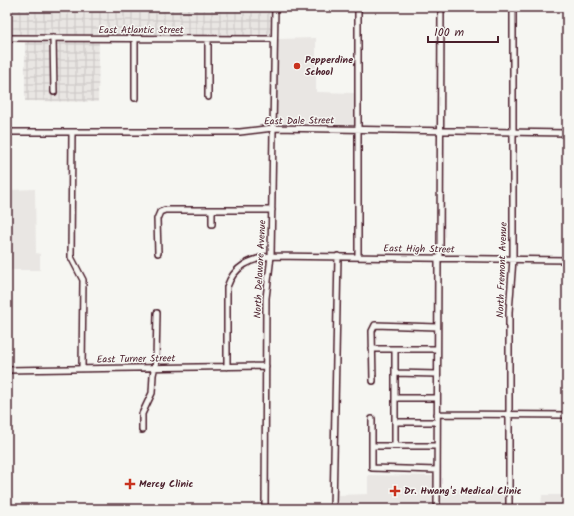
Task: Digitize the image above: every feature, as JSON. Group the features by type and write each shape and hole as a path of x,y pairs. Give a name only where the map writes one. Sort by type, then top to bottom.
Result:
{"street":[{"name":"North Delaware Avenue","path":"265,509 266,298 271,256 274,7"},
{"path":"358,7 358,256"},
{"path":"437,509 437,327 441,7"},
{"name":"North Fremont Avenue","path":"509,509 509,312 513,260 513,7"},
{"name":"East Atlantic Street","path":"7,38 274,39"},
{"path":"54,38 54,92"},
{"path":"135,39 135,98"},
{"path":"208,39 208,97"},
{"name":"East Dale Street","path":"7,132 240,132 273,128 567,133"},
{"path":"72,132 72,257 83,280 82,369"},
{"path":"158,253 158,210 272,210"},
{"path":"212,211 212,224"},
{"name":"East High Street","path":"227,366 227,286 230,278 244,264 271,256 567,260"},
{"path":"333,509 338,256"},
{"path":"142,430 142,418 152,396 155,368 157,313"},
{"path":"373,381 372,331 375,326 437,327"},
{"path":"372,349 437,349"},
{"path":"395,349 395,446"},
{"name":"East Turner Street","path":"7,370 266,366"},
{"path":"395,373 437,374"},
{"path":"395,398 437,398"},
{"path":"437,414 567,415"},
{"path":"372,419 371,465 373,469 437,470"},
{"path":"395,422 437,422"},
{"path":"372,446 437,446"}],"shaded area":[{"path":"7,7 272,7 272,33 268,37 7,36"},
{"name":"Pepperdine School","path":"316,38 316,92 355,93 354,125 277,123 277,39"},
{"path":"99,41 98,102 25,101 25,42"},
{"path":"35,189 36,253 40,254 40,270 7,270 7,192 11,192 11,190"},
{"path":"368,475 433,476 433,509 337,509 338,495 368,494"},
{"path":"439,489 507,489 507,509 439,509"},
{"path":"542,495 567,495 567,509 541,509"}],"place":[{"name":"Pepperdine School","path":"297,66"},
{"name":"Mercy Clinic","path":"130,484"},
{"name":"Dr. Hwang's Medical Clinic","path":"395,491"}]}
